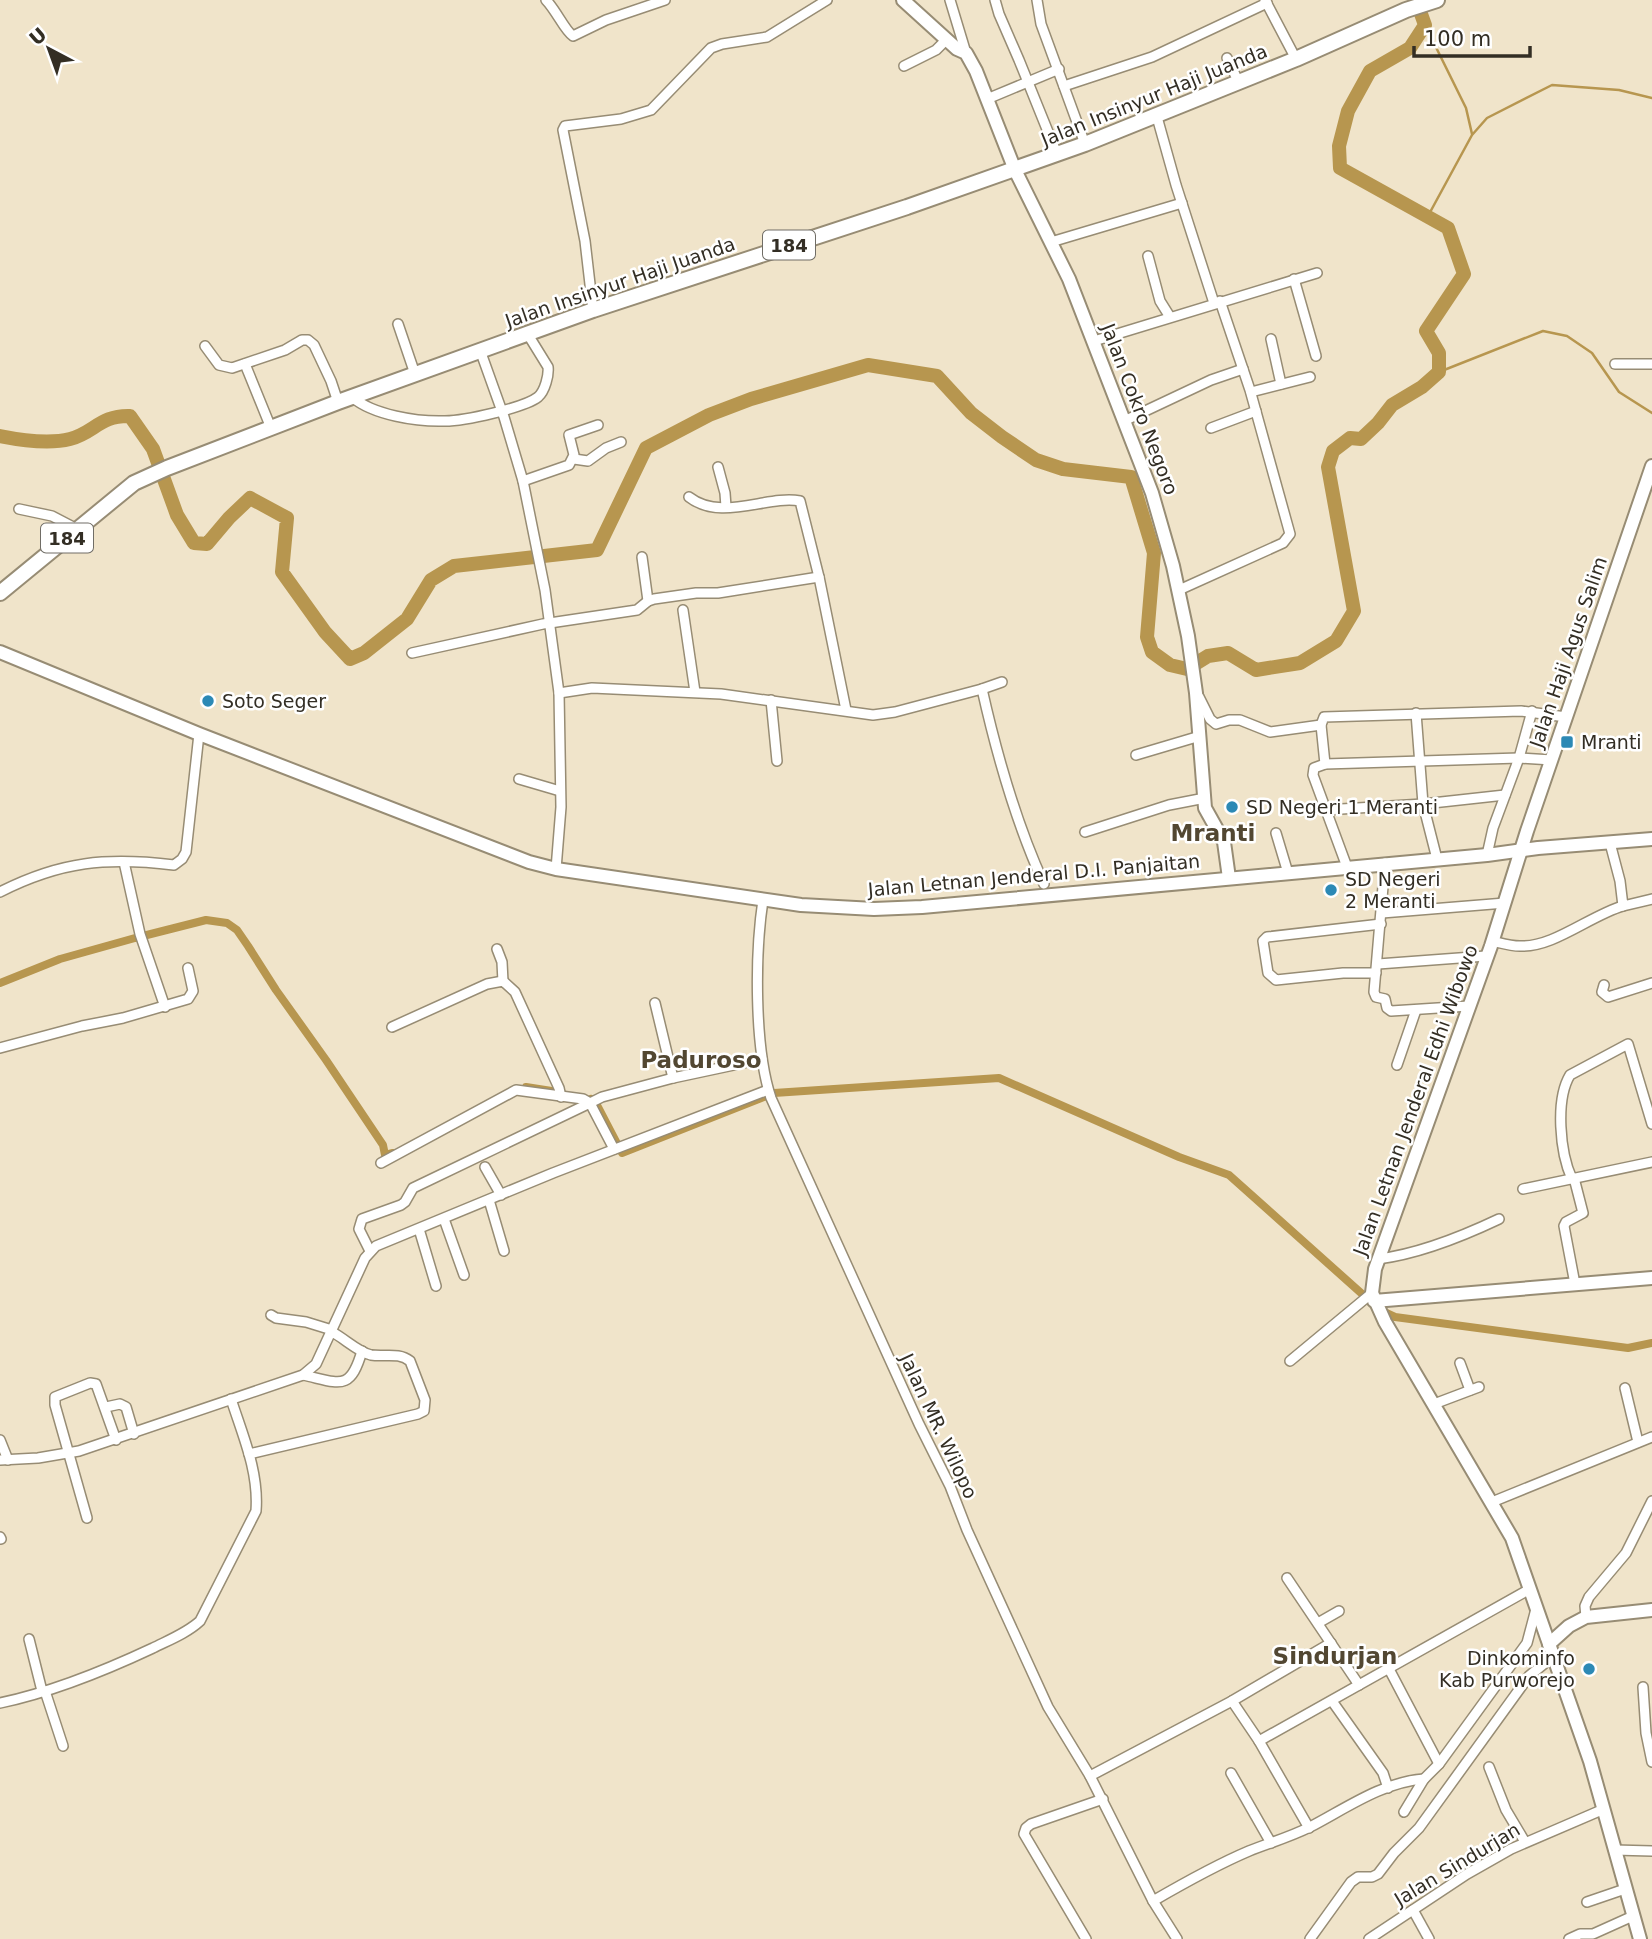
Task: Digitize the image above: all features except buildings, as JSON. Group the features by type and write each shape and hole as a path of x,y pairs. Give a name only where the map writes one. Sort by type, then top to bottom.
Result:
{"main road":[{"name":"Jalan Insinyur Haji Juanda","path":"0,593 134,483 167,468 527,333 1015,170 1157,117 1406,10 1433,1"}],"street":[{"path":"546,0 561,17 567,32 573,36 638,4 665,0"},
{"path":"593,310 585,241 563,130 565,126 621,119 651,110 711,48 767,37 827,0"},
{"path":"903,0 957,49 967,53"},
{"path":"950,0 967,53"},
{"path":"995,0 1057,154"},
{"path":"1037,0 1041,24 1085,144"},
{"path":"1064,86 1152,57 1266,2 1296,59"},
{"path":"904,66 933,52 947,39"},
{"name":"Jalan Cokro Negoro","path":"967,53 1015,170 1051,242 1094,341 1152,492 1179,590 1188,636 1205,798 1209,817 1226,850 1229,878"},
{"path":"1227,58 1239,83"},
{"path":"987,99 1059,69"},
{"path":"1157,117 1182,203 1251,392 1286,517 1289,537 1270,550 1179,590"},
{"path":"1051,242 1182,203"},
{"path":"1148,256 1160,301 1170,317"},
{"path":"1094,341 1317,273"},
{"path":"1294,279 1316,356"},
{"path":"398,324 415,374"},
{"path":"205,346 224,368 232,368 308,340 314,345 331,381 345,400 371,410 446,422 502,411 537,397 546,381 548,369 527,333"},
{"path":"1271,339 1281,384"},
{"path":"480,350 523,481 549,623 559,693 561,807 556,869"},
{"path":"245,364 271,428"},
{"path":"1615,364 1652,364"},
{"path":"1124,421 1211,380 1243,369"},
{"path":"1251,392 1310,377"},
{"path":"1210,428 1256,411"},
{"path":"574,459 569,435 598,425"},
{"path":"574,459 588,461 606,448 621,442"},
{"path":"523,481 565,468 574,459"},
{"name":"Jalan Haji Agus Salim","path":"1521,850 1652,466"},
{"path":"719,467 726,506"},
{"path":"689,497 702,505 726,506 800,501 846,710"},
{"path":"19,509 52,516 77,529"},
{"path":"642,557 648,601"},
{"path":"412,653 549,623 638,610 648,601 819,578"},
{"path":"683,610 695,692"},
{"name":"Jalan Letnan Jenderal D.I. Panjaitan","path":"0,652 485,847 556,869 763,901 836,908 922,907 1652,839"},
{"path":"559,693 592,688 695,692 884,715 1002,682"},
{"path":"982,689 994,740 1029,850 1044,884"},
{"path":"1196,693 1210,719 1216,724 1236,719 1270,732 1321,725"},
{"path":"771,700 777,761"},
{"path":"1488,855 1493,828 1519,758 1532,711"},
{"path":"1325,764 1321,719 1330,715 1532,711 1566,717"},
{"path":"1416,712 1423,804 1437,859"},
{"path":"0,892 63,866 96,861 174,865 182,859 186,852 199,734"},
{"path":"1136,755 1200,736"},
{"path":"1347,867 1313,775 1314,768 1325,764 1420,760 1552,760"},
{"path":"519,779 560,791"},
{"path":"1325,810 1423,804 1506,794"},
{"path":"1085,832 1169,805 1205,798"},
{"path":"1276,833 1288,873"},
{"path":"1610,843 1620,881 1623,906"},
{"name":"Jalan Letnan Jenderal Edhi Wibowo","path":"1372,1302 1372,1281 1378,1259 1492,941 1521,850"},
{"path":"124,862 141,936 165,1007"},
{"path":"1385,863 1375,994 1385,999 1388,1010 1469,1006"},
{"path":"1492,941 1522,947 1545,942 1604,912 1652,899"},
{"name":"Jalan MR. Wilopo","path":"763,901 759,1028 762,1059 770,1093 1048,1707 1103,1799 1153,1901 1177,1939"},
{"path":"1382,912 1505,903"},
{"path":"1381,924 1270,937 1263,941 1268,973 1276,980 1486,956"},
{"path":"497,948 502,962 503,982"},
{"path":"0,1048 188,999 192,996 192,984 188,968"},
{"path":"391,1027 487,984 503,982 515,992 560,1093"},
{"path":"1604,985 1602,992 1608,997 1652,983"},
{"path":"655,1003 673,1079"},
{"path":"1397,1065 1416,1010"},
{"path":"1575,1284 1564,1227 1566,1222 1583,1213 1562,1151 1560,1131 1567,1078 1628,1044 1652,1124"},
{"path":"370,1251 359,1229 362,1219 401,1205 408,1199 413,1188 594,1101 673,1079 762,1059"},
{"path":"381,1163 516,1090 560,1093 594,1101"},
{"path":"0,1440 4,1460 70,1453 134,1434 303,1375 313,1368 370,1251 617,1148 770,1093"},
{"path":"594,1101 617,1148"},
{"path":"1523,1189 1652,1162"},
{"path":"485,1167 500,1195"},
{"path":"489,1200 504,1251"},
{"path":"444,1219 464,1275"},
{"path":"1378,1259 1433,1245 1499,1220"},
{"path":"419,1229 436,1286"},
{"path":"1290,1361 1372,1302 1652,1278"},
{"path":"1372,1302 1512,1538 1590,1761 1640,1939"},
{"path":"249,1454 424,1411 425,1400 410,1361 400,1356 380,1356 362,1351 332,1331 306,1322 271,1315"},
{"path":"303,1375 334,1382 345,1381 355,1372 362,1351"},
{"path":"1434,1404 1474,1388 1460,1363"},
{"path":"87,1518 55,1397 93,1383 98,1386 116,1440"},
{"path":"1625,1388 1638,1443"},
{"path":"0,1703 107,1669 184,1633 200,1621 256,1511 257,1496 249,1454 232,1399"},
{"path":"106,1407 120,1404 126,1407 134,1434"},
{"path":"1492,1503 1652,1437"},
{"path":"1586,1617 1589,1597 1626,1553 1652,1501"},
{"path":"1287,1578 1359,1685"},
{"path":"1259,1741 1530,1590"},
{"path":"1404,1812 1423,1779 1439,1764 1527,1643 1537,1608"},
{"path":"1549,1644 1569,1626 1586,1617 1652,1610"},
{"path":"1318,1623 1339,1611"},
{"path":"29,1639 63,1746"},
{"path":"1090,1776 1232,1701 1331,1643"},
{"path":"1310,1939 1351,1882 1358,1877 1378,1874 1419,1828 1528,1676 1554,1659"},
{"path":"1389,1670 1439,1764"},
{"path":"1643,1686 1646,1733 1652,1762"},
{"path":"1232,1701 1259,1741 1309,1828"},
{"path":"1332,1701 1383,1773 1388,1788"},
{"path":"1489,1767 1506,1810 1525,1842"},
{"path":"1231,1773 1271,1843"},
{"path":"1153,1901 1238,1856 1309,1828 1344,1807 1388,1788 1423,1779"},
{"path":"1086,1939 1024,1833 1031,1824 1103,1799"},
{"name":"Jalan Sindurjan","path":"1369,1939 1467,1874 1525,1842 1605,1809"},
{"path":"1614,1850 1652,1851"},
{"path":"1587,1902 1625,1889"},
{"path":"1413,1910 1429,1939"},
{"path":"1569,1939 1580,1934 1592,1934 1633,1916"}],"waterway":[{"path":"0,436 35,441 70,439 111,418 130,416 153,449 177,515 194,543 207,544 250,498 287,518 282,572 325,632 350,659 364,653 407,619 431,580 454,566 597,550 646,448 709,415 751,399 868,365 937,376 971,413 1036,460 1063,469 1131,477 1154,553 1147,637 1152,652 1170,665 1187,669 1208,656 1228,653 1256,670 1300,663 1336,641 1354,611 1328,467 1333,451 1350,438 1361,439 1392,405 1422,387 1439,372 1439,353 1426,331 1464,274 1448,228 1340,168 1339,146 1348,111 1370,71 1410,48 1425,25 1416,0"},
{"path":"1425,25 1466,108 1472,134"},
{"path":"1428,216 1472,135 1487,118 1552,85 1619,90 1652,98"},
{"path":"1439,372 1543,331 1567,336 1592,353 1619,392 1652,413"},
{"path":"0,983 60,959 135,938 206,920 227,923 237,930 326,1060 383,1145 385,1155 393,1153"},
{"path":"591,1099 597,1105 622,1153 774,1093 999,1078 1179,1157 1229,1175 1370,1301"},
{"path":"526,1087 558,1092"},
{"path":"1382,1311 1395,1317 1628,1348 1652,1343"}],"place":[{"name":"Soto Seger","path":"208,701"},
{"name":"Mranti","path":"1567,742"},
{"name":"SD Negeri 1 Meranti","path":"1232,807"},
{"name":"SD Negeri 2 Meranti","path":"1331,890"},
{"name":"Dinkominfo Kab Purworejo","path":"1589,1669"}],"district":[{"name":"Mranti","path":"1213,833"},
{"name":"Paduroso","path":"701,1060"},
{"name":"Sindurjan","path":"1335,1656"}]}
